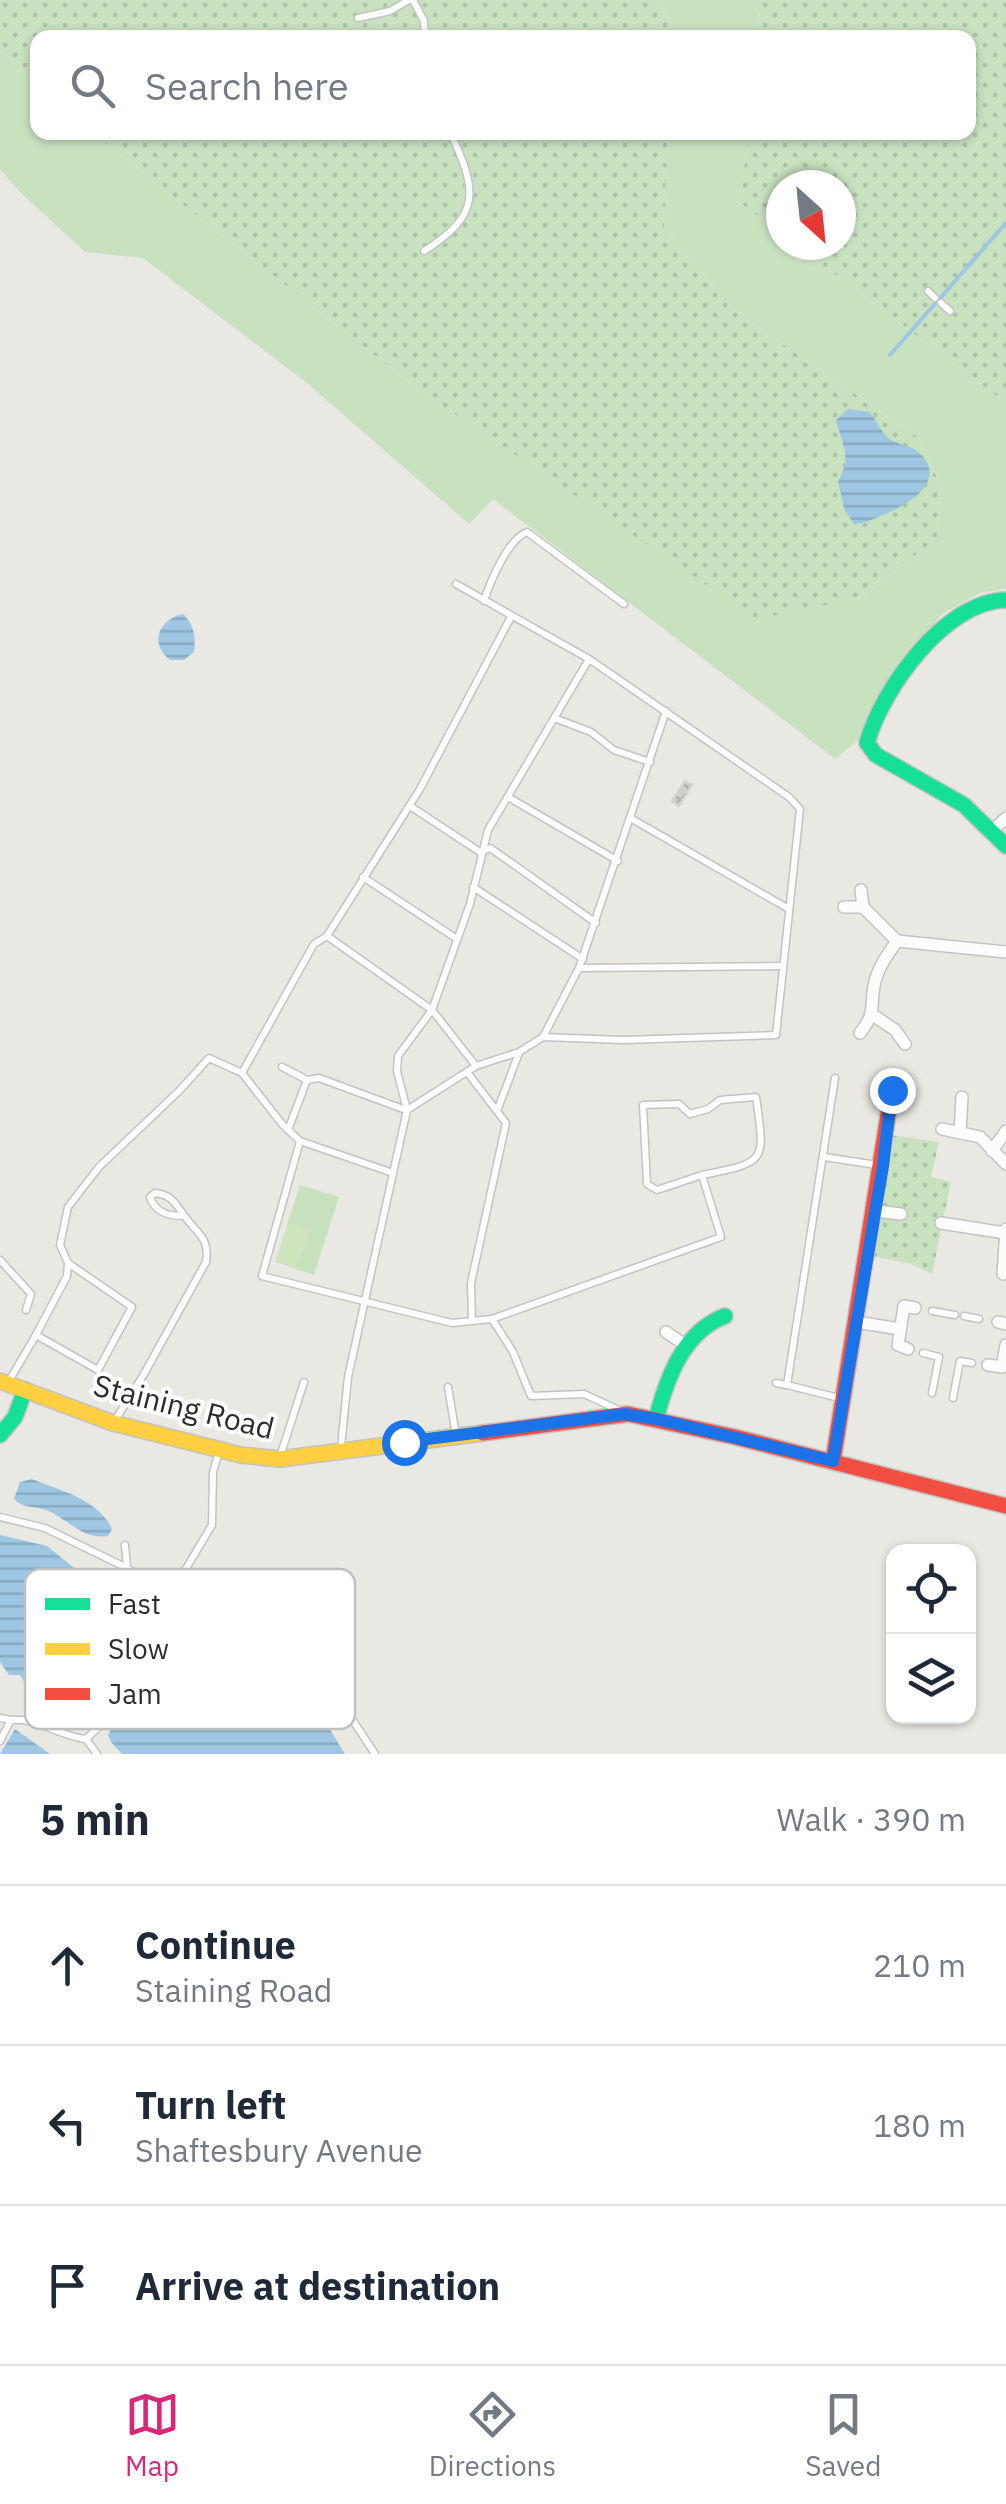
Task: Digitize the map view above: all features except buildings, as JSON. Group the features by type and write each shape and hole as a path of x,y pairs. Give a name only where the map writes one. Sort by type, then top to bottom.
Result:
{"street":[{"path":"1006,600 979,603 944,631 892,689 869,730 867,743 876,755 1000,823 1006,846"},
{"path":"861,890 863,907 897,941 1006,952"},
{"path":"844,906 863,907"},
{"path":"860,1033 874,1015 874,983 882,961 897,941"},
{"path":"874,1015 906,1044"},
{"path":"833,1461 876,1211 892,1090"},
{"path":"960,1133 962,1097"},
{"path":"942,1129 980,1137 1006,1164"},
{"path":"992,1151 1006,1131"},
{"path":"876,1211 901,1214"},
{"path":"941,1223 1006,1230 1003,1274"},
{"path":"908,1348 898,1346 904,1306 915,1308"},
{"path":"656,1419 661,1397 688,1347 706,1322 725,1316"},
{"path":"856,1322 900,1329"},
{"path":"666,1332 688,1347"},
{"path":"988,1365 1002,1366 1006,1345"},
{"name":"Staining Road","path":"4,1382 114,1422 219,1450 280,1459 341,1448 628,1414 1006,1506"},
{"path":"0,1435 15,1417 25,1390"}],"lane":[{"path":"358,18 390,11 411,0 424,21 424,30"},
{"path":"424,251 448,236 463,220 470,202 453,140"},
{"path":"928,291 950,311"},
{"path":"484,601 514,540 526,532 624,604"},
{"path":"456,584 588,659 789,797 800,809 776,1035 623,1040 543,1037"},
{"path":"242,1072 314,944 327,936 410,806 511,618"},
{"path":"341,1448 348,1377 407,1110 397,1071 398,1056 432,1010 488,830 588,659"},
{"path":"407,1110 476,1066 520,1052 543,1037 581,964 666,711"},
{"path":"554,718 592,732 614,750 650,762"},
{"path":"508,797 618,861"},
{"path":"410,806 480,852"},
{"path":"632,819 790,908"},
{"path":"480,852 490,848 596,923"},
{"path":"363,876 457,939"},
{"path":"473,887 581,964 783,966"},
{"path":"327,936 432,1010 476,1066"},
{"path":"497,1111 520,1052"},
{"path":"4,1382 36,1335 68,1276 68,1262 60,1245 68,1207 99,1167 209,1058 242,1072 300,1141 393,1173"},
{"path":"282,1067 307,1080 319,1078 407,1110"},
{"path":"467,1072 506,1123 471,1283 472,1322"},
{"path":"787,1386 835,1078"},
{"path":"288,1130 307,1080"},
{"path":"756,1097 763,1148 757,1159 744,1167 702,1175 666,1189 657,1190 647,1184 643,1105 679,1104 690,1114 708,1109 720,1100 756,1097"},
{"path":"300,1141 262,1276 452,1324 492,1320 721,1237 702,1175"},
{"path":"824,1157 883,1166"},
{"path":"114,1422 162,1343 206,1262 208,1250 203,1235 183,1216 175,1200 155,1193 150,1198 158,1210 183,1216"},
{"path":"0,1260 32,1294 26,1310"},
{"path":"36,1335 98,1370 132,1308 68,1262"},
{"path":"932,1311 954,1315"},
{"path":"964,1316 979,1319"},
{"path":"492,1320 513,1352 531,1396 584,1394 628,1414"},
{"path":"922,1353 938,1356 932,1392"},
{"path":"953,1398 960,1361 972,1363"},
{"path":"280,1459 304,1382"},
{"path":"776,1383 844,1400"},
{"path":"448,1388 456,1436"},
{"path":"184,1569 212,1524 219,1450"},
{"path":"0,1517 44,1528 127,1568 126,1545"},
{"path":"0,1718 25,1720"},
{"path":"0,1741 11,1720"},
{"path":"355,1724 375,1754"},
{"path":"46,1729 68,1738 86,1739"},
{"path":"86,1739 95,1729"},
{"path":"86,1739 97,1754"}],"green space":[{"path":"0,0 660,0 672,26 672,30 30,30 30,78 0,50"},
{"path":"660,0 748,0 760,10 758,30 672,30"},
{"path":"748,0 1006,0 1006,403 816,260 856,260 856,170 766,170 766,222 740,203 747,140 976,140 976,30 758,30 760,11"},
{"path":"0,50 30,78 30,140 101,140 415,387 757,619 861,598 938,537 941,487 919,438 732,309 664,226 668,140 747,140 740,203 766,222 766,260 816,260 1006,403 1006,589 980,593 942,614 899,669 863,736 835,759 493,499 469,524 308,384 143,258 85,252 0,169"},
{"path":"101,140 668,140 664,226 732,309 919,438 941,487 938,537 861,598 757,620 415,387"},
{"path":"891,1135 939,1142 931,1177 951,1182 932,1274 911,1264 872,1256"},
{"path":"300,1185 339,1197 314,1275 296,1269 309,1229 288,1222"},
{"path":"288,1222 309,1229 296,1269 275,1262"}],"water":[{"path":"848,409 870,412 887,437 917,451 928,464 929,477 912,499 882,516 855,525 845,511 838,482 846,457 836,420"},
{"path":"183,614 193,631 194,652 184,660 170,660 160,646 159,633 167,621"},
{"path":"32,1479 78,1497 98,1510 112,1529 108,1536 90,1535 46,1510 17,1502 14,1499 20,1482"},
{"path":"0,1535 47,1546 75,1569 25,1569 25,1682 20,1675 9,1675 0,1662"},
{"path":"15,1729 50,1754 0,1754"},
{"path":"111,1729 330,1729 345,1754 122,1754 108,1735"}],"waterway":[{"path":"890,355 1006,223"}],"traffic: fast":[{"path":"1006,600 983,604 939,631 901,674 867,743 876,755 964,805 1006,846"},
{"path":"656,1419 679,1358 698,1333 725,1316"},
{"path":"0,1435 15,1417 25,1390"}],"traffic: slow":[{"path":"0,1381 113,1423 241,1455 280,1459 483,1433"}],"traffic: jam":[{"path":"833,1461 892,1090"},
{"path":"483,1433 628,1414 1006,1506"}],"route":[{"path":"404,1442 624,1414 833,1461 883,1166 892,1090"}]}
